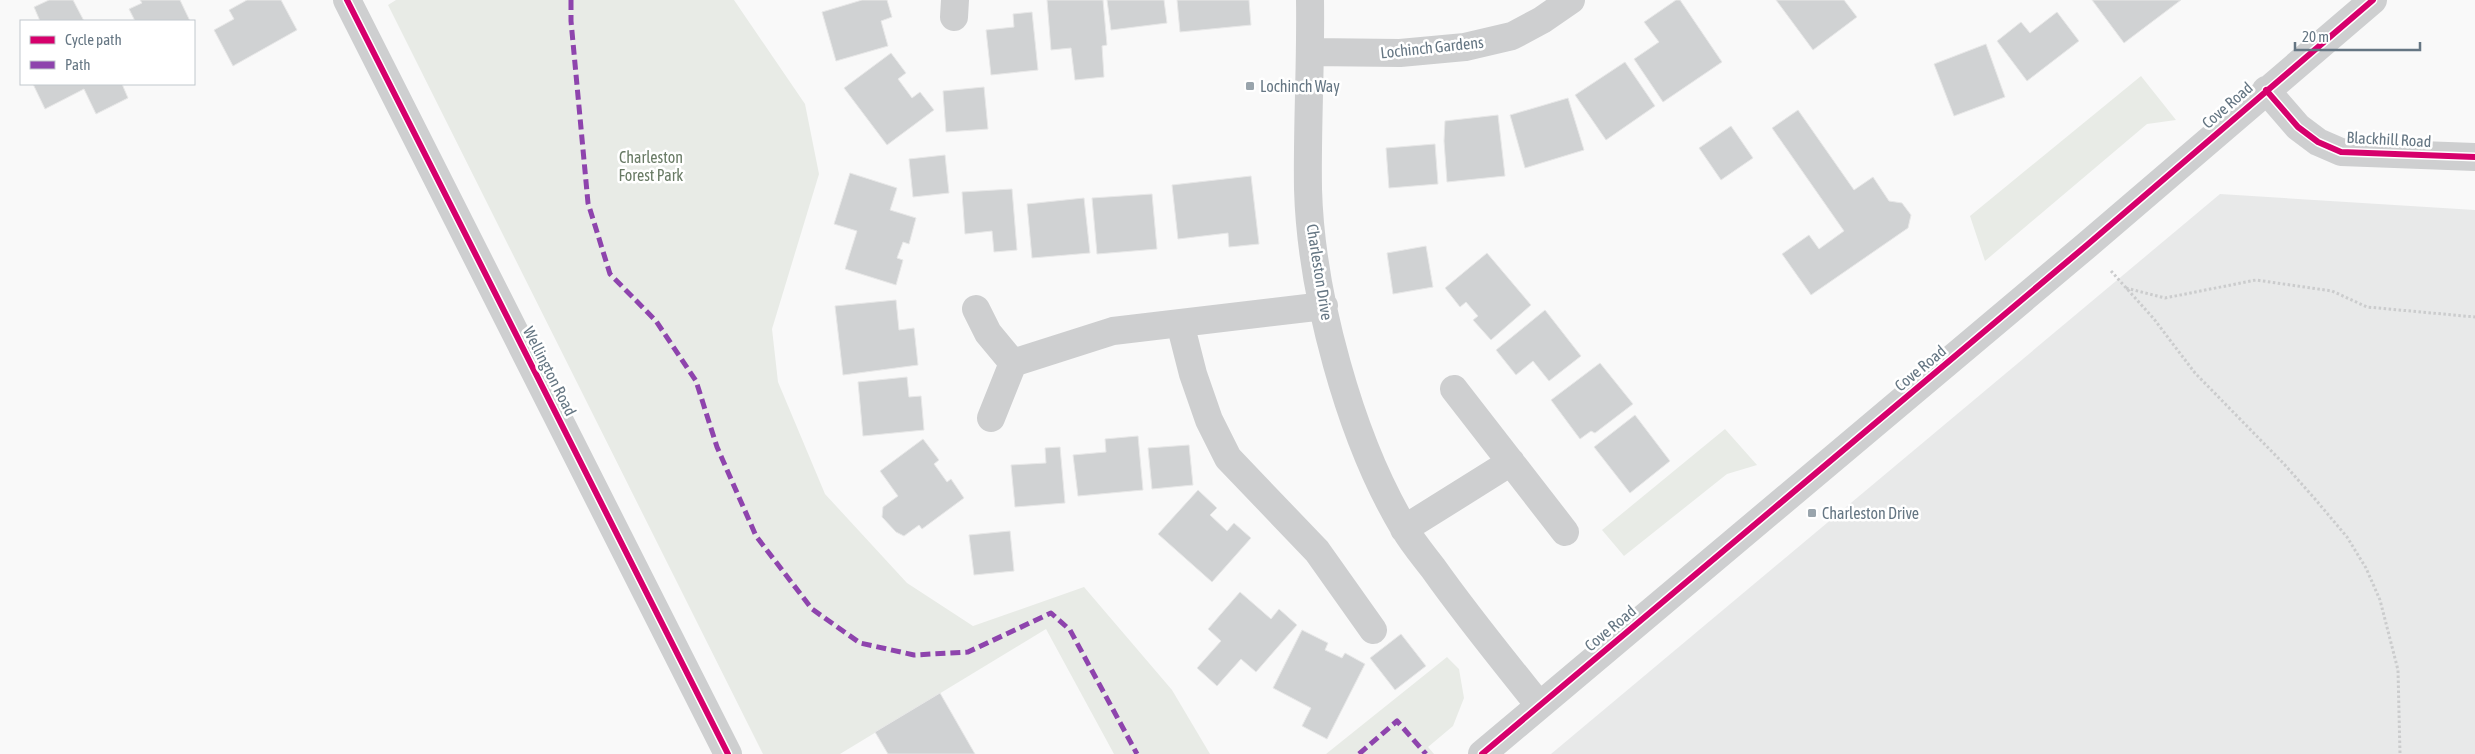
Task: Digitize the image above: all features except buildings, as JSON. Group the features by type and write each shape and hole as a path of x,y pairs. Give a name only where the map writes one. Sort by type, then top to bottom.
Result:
{"street":[{"name":"Wellington Road","path":"347,0 728,754"},
{"name":"Charleston Drive","path":"1310,0 1311,52 1308,189 1312,235 1324,306 1356,425 1379,481 1404,529 1454,598 1540,705"},
{"name":"Lochinch Gardens","path":"1311,52 1400,53 1465,47 1512,36 1542,20 1572,0"},
{"name":"Cove Road","path":"1482,754 2087,245 2373,0"},
{"name":"Blackhill Road","path":"2266,90 2298,127 2318,142 2341,152 2475,158"},
{"path":"990,418 1013,363 1114,331 1324,306"},
{"path":"976,309 988,332 1013,363"},
{"path":"1180,323 1193,374 1209,420 1228,458 1317,551 1373,630"},
{"path":"1454,389 1565,532"},
{"path":"1404,529 1511,462"}],"path":[{"path":"2087,245 2154,319 2195,373 2254,436 2284,464 2347,537 2366,568 2380,600 2398,670 2400,754"},
{"path":"2126,288 2165,298 2256,280 2332,291 2367,307 2475,318"}],"shaded area":[{"path":"2220,194 2475,210 2475,754 1551,754"}],"green space":[{"name":"Charleston Forest Park","path":"396,0 734,0 805,104 819,174 772,329 778,382 825,494 907,583 973,626 1084,587 1172,690 1210,754 1114,754 1046,629 840,754 763,754 388,5"},
{"path":"2141,76 2176,120 2147,124 1985,261 1970,216"},
{"path":"1725,429 1757,465 1727,474 1624,556 1602,530"},
{"path":"1447,657 1459,669 1464,698 1453,726 1428,747 1434,754 1326,754"}],"marked path":[{"path":"571,0 571,21 588,203 610,274 656,321 696,381 717,447 756,536 812,609 860,643 914,655 968,652 1051,613 1070,630 1137,754"},
{"path":"1359,754 1397,721 1426,754"}],"cycle path":[{"path":"347,0 728,754"},
{"path":"1482,754 2087,245 2373,0"},
{"path":"2266,90 2298,127 2318,142 2341,152 2475,157"}],"place":[{"name":"Lochinch Way","path":"1250,86"},
{"name":"Charleston Drive","path":"1812,513"}]}
